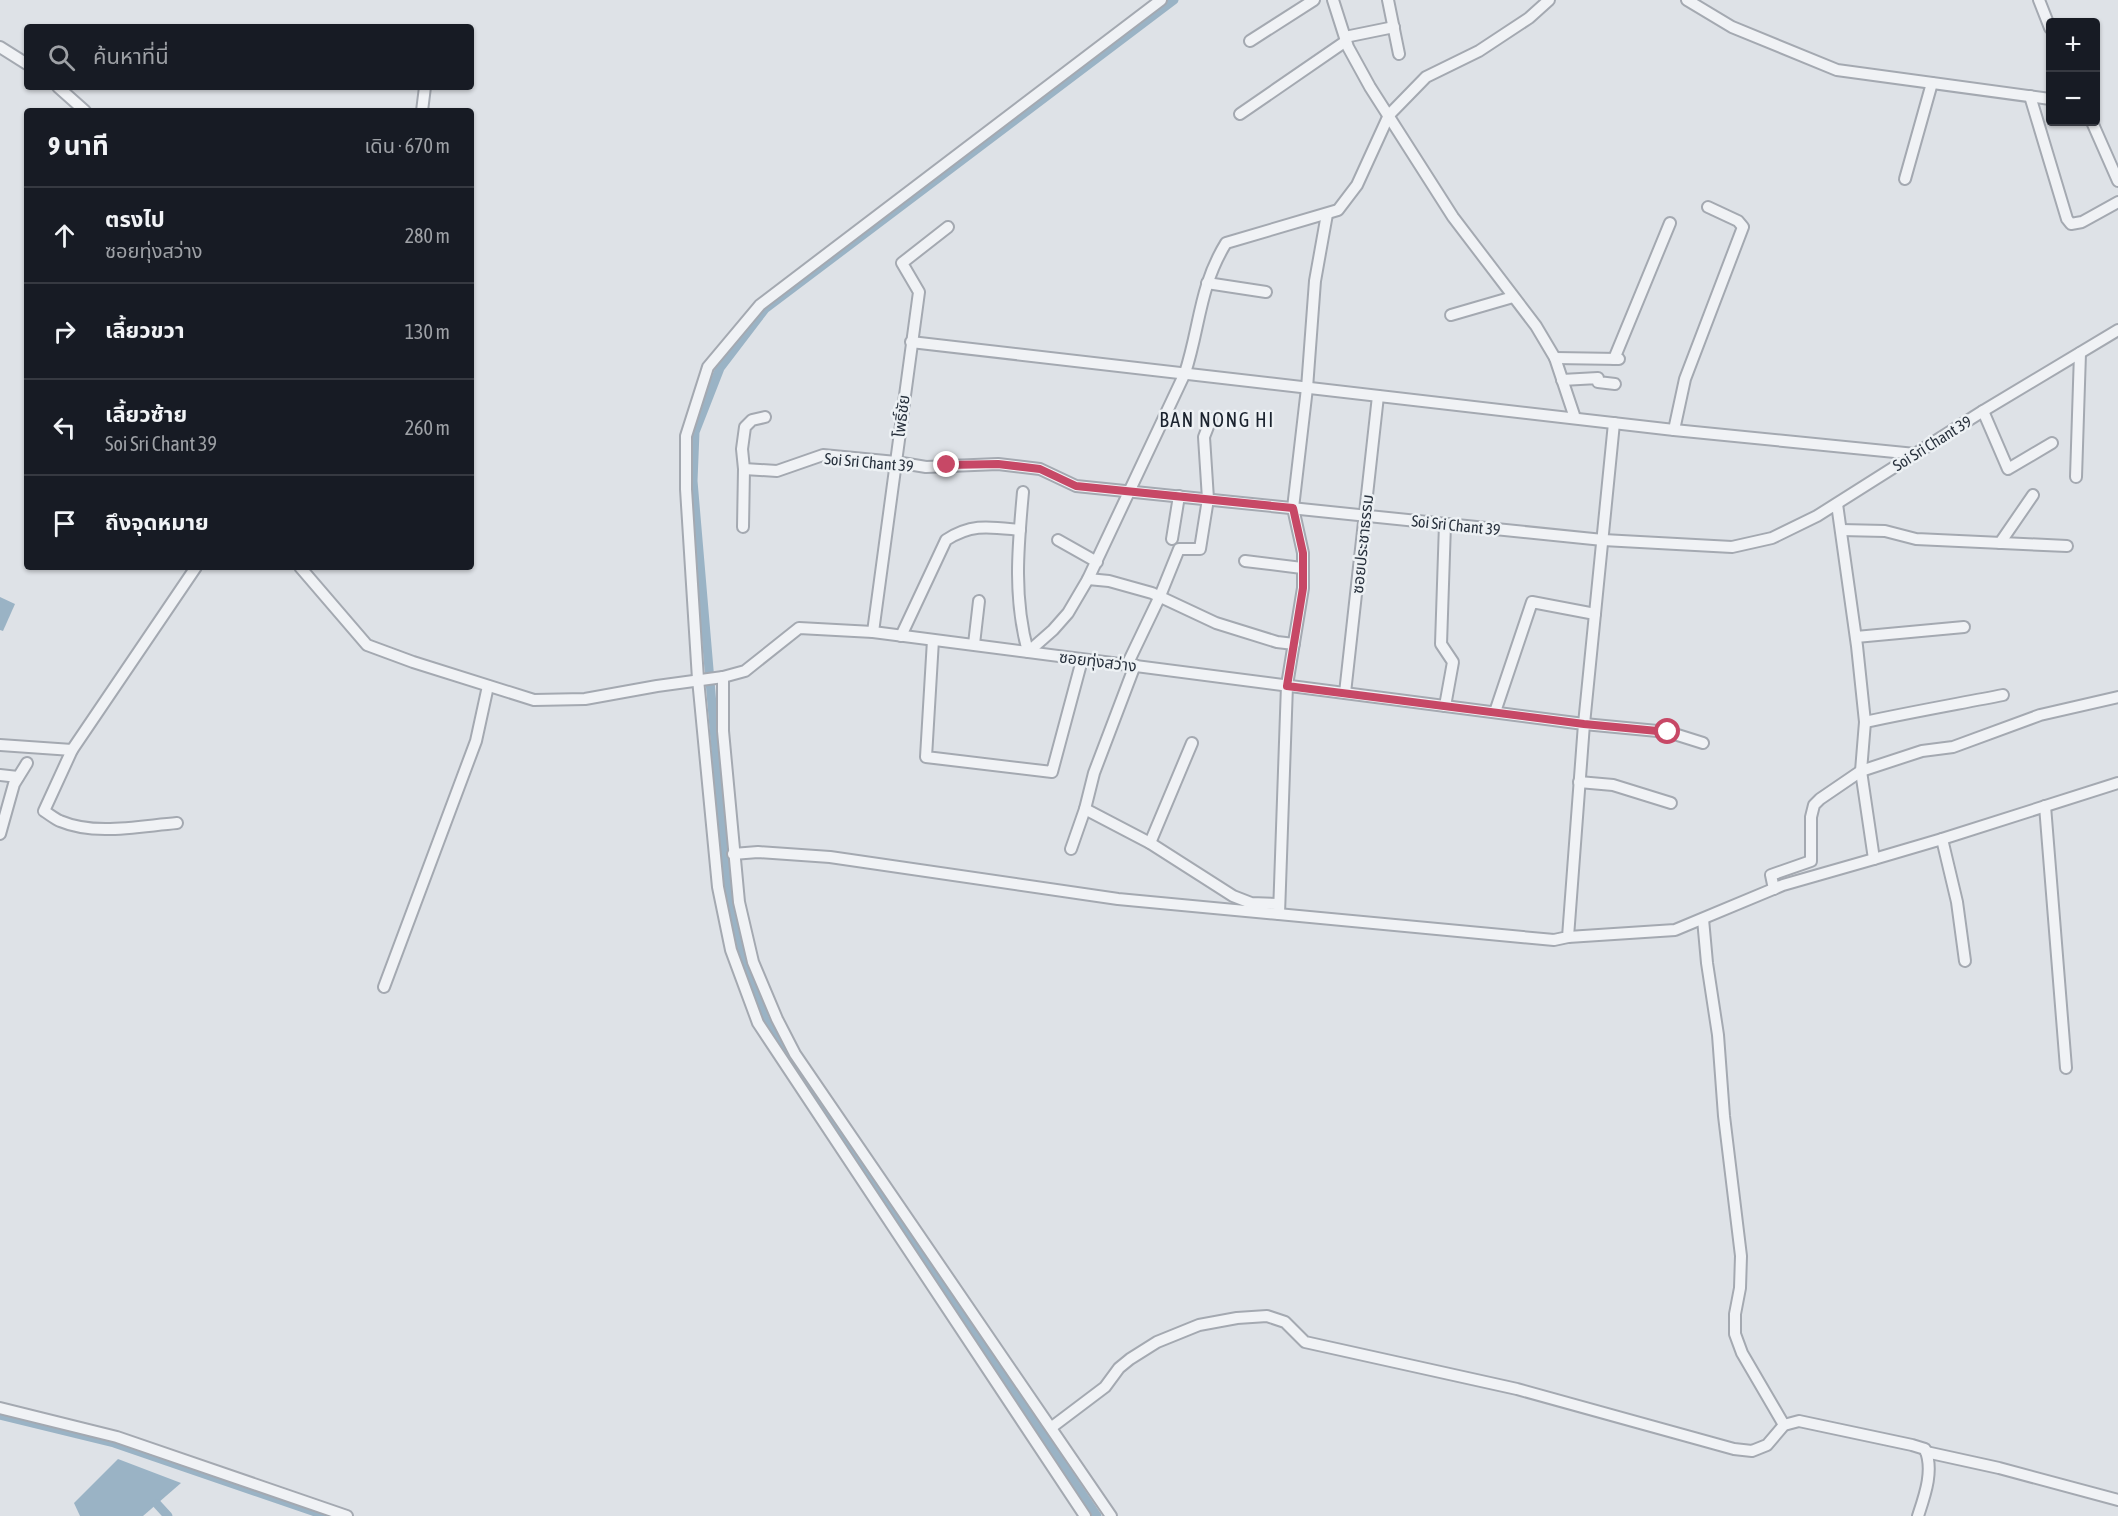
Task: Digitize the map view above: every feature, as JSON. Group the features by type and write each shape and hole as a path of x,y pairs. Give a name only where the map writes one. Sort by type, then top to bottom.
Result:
{"street":[{"path":"1111,1516 795,1054 777,1019 753,962 739,902 723,731 711,678 686,489 686,436 708,367 760,304 1161,0"},
{"path":"1250,41 1314,0"},
{"path":"1333,0 1345,39 1370,87 1454,217 1536,326 1555,358 1575,418"},
{"path":"1388,0 1399,54"},
{"path":"1023,492 1017,559 1018,597 1021,627 1028,652 1068,613 1097,562 1128,491 1185,373 1207,284 1216,259 1226,243 1338,210 1357,185 1389,115 1426,77 1479,51 1529,18 1549,0"},
{"path":"1687,0 1732,27 1837,70 2046,98"},
{"path":"2039,0 2046,18"},
{"path":"1240,114 1345,39 1394,27"},
{"path":"0,47 24,62"},
{"path":"1905,179 1932,83"},
{"path":"61,90 82,108"},
{"path":"422,108 425,90"},
{"path":"2030,96 2067,219 2071,224 2082,222 2118,202"},
{"path":"2094,126 2118,181"},
{"path":"1674,430 1685,379 1743,227 1738,221 1708,207"},
{"path":"1279,909 1287,686 1303,588 1303,553 1293,508 1307,388 1315,281 1327,214"},
{"path":"1555,358 1616,359 1670,223"},
{"name":"โพธิ์ชัย","path":"873,632 919,291 902,263 948,227"},
{"path":"1207,284 1266,292"},
{"path":"1451,315 1513,297"},
{"name":"Soi Sri Chant 39","path":"744,469 777,471 823,455 926,467 998,464 1040,469 1076,486 1603,540 1732,547 1772,538 1837,504 1983,411 2118,330"},
{"path":"911,342 1674,430 1915,454"},
{"path":"2076,477 2080,353"},
{"path":"1562,380 1598,378 1598,382 1615,384"},
{"name":"ซอยประชาธรรม","path":"1345,693 1378,396"},
{"path":"1983,411 2008,469 2052,443"},
{"path":"743,527 744,469 741,449 745,427 752,420 765,417"},
{"path":"1071,849 1131,665 1179,549 1200,549 1208,499 1204,437 1211,419"},
{"path":"1568,937 1584,724 1614,423"},
{"path":"2000,543 2033,495"},
{"path":"1172,538 1179,496"},
{"path":"1837,504 1856,637 1865,722 1862,771 1874,859"},
{"path":"1445,524 1441,644 1453,662 1445,706"},
{"path":"901,636 946,540 960,531 981,526 1020,530"},
{"path":"1840,530 1885,531 1916,539 2067,546"},
{"path":"1058,540 1097,562"},
{"path":"1245,561 1302,568"},
{"path":"177,823 88,828 60,821 44,811 72,750 194,570"},
{"name":"ซอยทุ่งสว่าง","path":"303,570 367,645 534,700 585,699 745,671 799,628 873,632 974,644 1082,660 1584,724 1668,732 1702,743"},
{"path":"1088,579 1109,581 1160,596 1216,622 1277,642 1294,644"},
{"path":"974,644 979,601"},
{"path":"1495,712 1532,602 1595,614"},
{"path":"1856,637 1964,627"},
{"path":"933,640 926,757 1052,772 1082,660"},
{"path":"711,678 718,887 731,950 758,1023 1085,1516"},
{"path":"384,987 476,741 488,686"},
{"path":"1865,722 2003,694"},
{"path":"1774,889 1772,875 1811,861 1811,817 1814,806 1820,799 1862,771 1922,751 1953,747 2040,715 2118,697"},
{"path":"1150,843 1192,743"},
{"path":"0,745 72,750"},
{"path":"0,832 14,784 27,763"},
{"path":"0,775 18,777"},
{"path":"1579,782 1613,786 1671,803"},
{"path":"733,854 758,852 830,857 1118,899 1279,909 1554,940 1568,937 1675,930 1774,889 2118,783"},
{"path":"2045,806 2066,1068"},
{"path":"1085,808 1150,843 1233,896 1251,903 1279,909"},
{"path":"1942,839 1957,902 1965,961"},
{"path":"1703,919 1711,997 1718,1035 1724,1116 1741,1256 1735,1334 1742,1353 1784,1425"},
{"path":"1052,1427 1105,1387 1119,1368 1158,1342 1199,1325 1237,1318 1267,1316 1286,1322 1305,1342 1517,1389 1734,1449 1752,1452 1767,1445 1784,1425 1799,1421 1912,1445 1925,1449 1930,1460 1925,1497 1918,1516"},
{"path":"0,1408 117,1437 347,1516"},
{"path":"1926,1452 1999,1468 2118,1500"}],"water":[{"path":"0,597 15,604 3,631 0,630"},
{"path":"118,1459 181,1483 143,1516 80,1516 74,1503"}],"waterway":[{"path":"1097,1516 765,1019 739,946 727,881 693,481 695,432 720,368 765,309 1174,0"},
{"path":"0,1415 114,1443 327,1516"},
{"path":"157,1504 168,1516"}],"district":[{"name":"BAN NONG HI","path":"1217,420"}],"route":[{"path":"947,465 998,464 1040,469 1076,486 1293,508 1303,553 1303,588 1287,686 1625,729 1668,732"}]}
